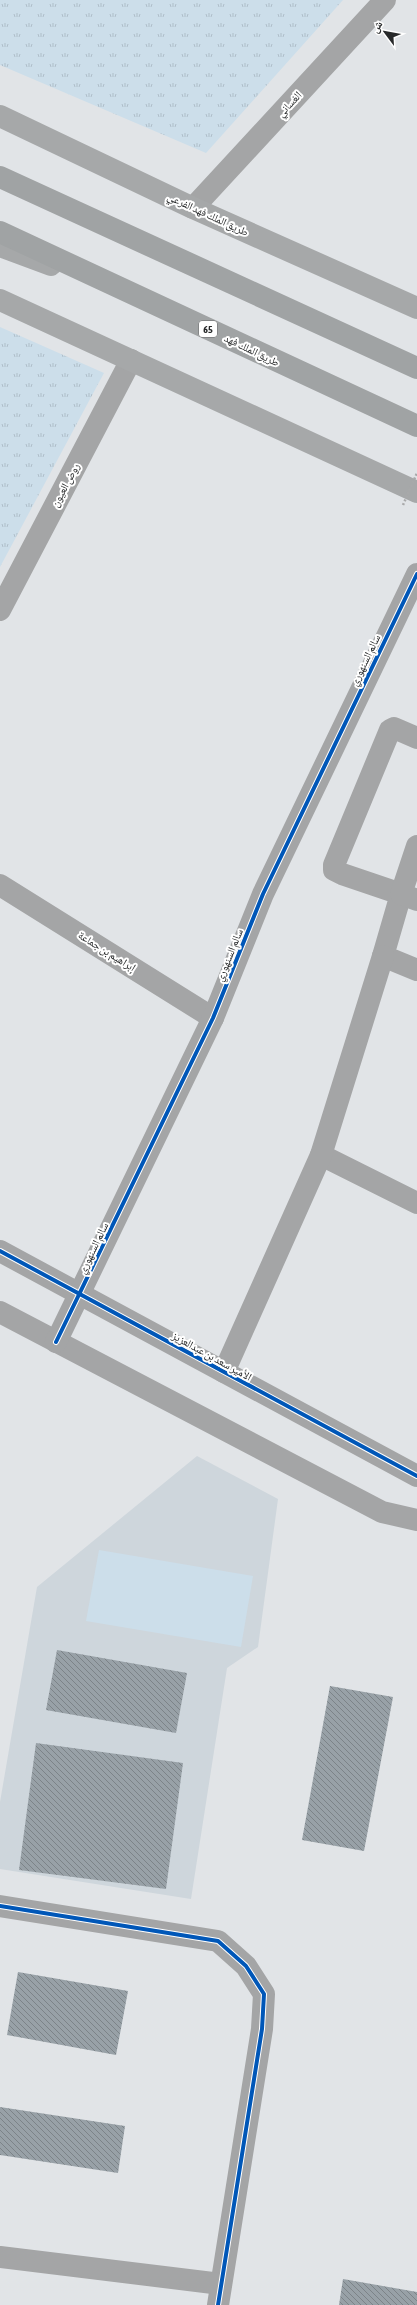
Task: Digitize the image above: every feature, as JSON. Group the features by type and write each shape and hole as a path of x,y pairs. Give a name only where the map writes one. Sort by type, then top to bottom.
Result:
{"highway":[{"path":"0,177 417,368"},
{"name":"طريق الملك فهد","path":"0,232 283,365 417,426"}],"main road":[{"name":"طريق الملك فهد الفرعي","path":"0,116 193,208 417,308"},
{"path":"0,246 153,303"},
{"path":"0,300 130,360 410,498"},
{"path":"301,315 417,359"},
{"path":"283,365 417,434"}],"street":[{"name":"الغساني","path":"193,208 385,0"},
{"name":"روض العيون","path":"0,610 130,360"},
{"name":"سالم السنهوري","path":"56,1342 213,1018 263,894 417,574"},
{"path":"409,897 342,874 334,870 334,864 390,730 394,728 417,738"},
{"path":"224,1372 321,1155 383,956 409,897 417,846"},
{"name":"إبراهيم بن جماعة","path":"0,885 213,1018"},
{"path":"383,956 417,970"},
{"path":"321,1155 417,1203"},
{"name":"الأمير سعد بن عبدالعزيز","path":"0,1251 417,1476"},
{"path":"0,1312 382,1512 417,1520"},
{"path":"0,1906 218,1941 246,1966 264,1994 262,2029 220,2295 0,2257"}],"path":[{"path":"410,498 417,473"}],"shaded area":[{"path":"197,1456 278,1499 258,1647 227,1668 191,1899 0,1869 0,1802 37,1587"}],"green space":[{"path":"0,0 343,0 206,153 0,65"},
{"path":"0,327 104,373 0,567"},
{"path":"99,1550 253,1576 241,1647 86,1621"}],"building":[{"path":"57,1650 187,1673 176,1733 46,1710"},
{"path":"330,1686 393,1697 364,1851 302,1840"},
{"path":"36,1743 183,1763 166,1889 19,1870"},
{"path":"18,1972 128,1991 116,2055 7,2035"},
{"path":"0,2107 125,2126 118,2173 0,2155"},
{"path":"343,2279 417,2292 417,2305 339,2305"}],"cycle path":[{"path":"56,1342 213,1018 263,894 417,574"},
{"path":"0,1251 417,1476"},
{"path":"0,1906 218,1941 246,1966 264,1994 262,2029 218,2305"}]}
